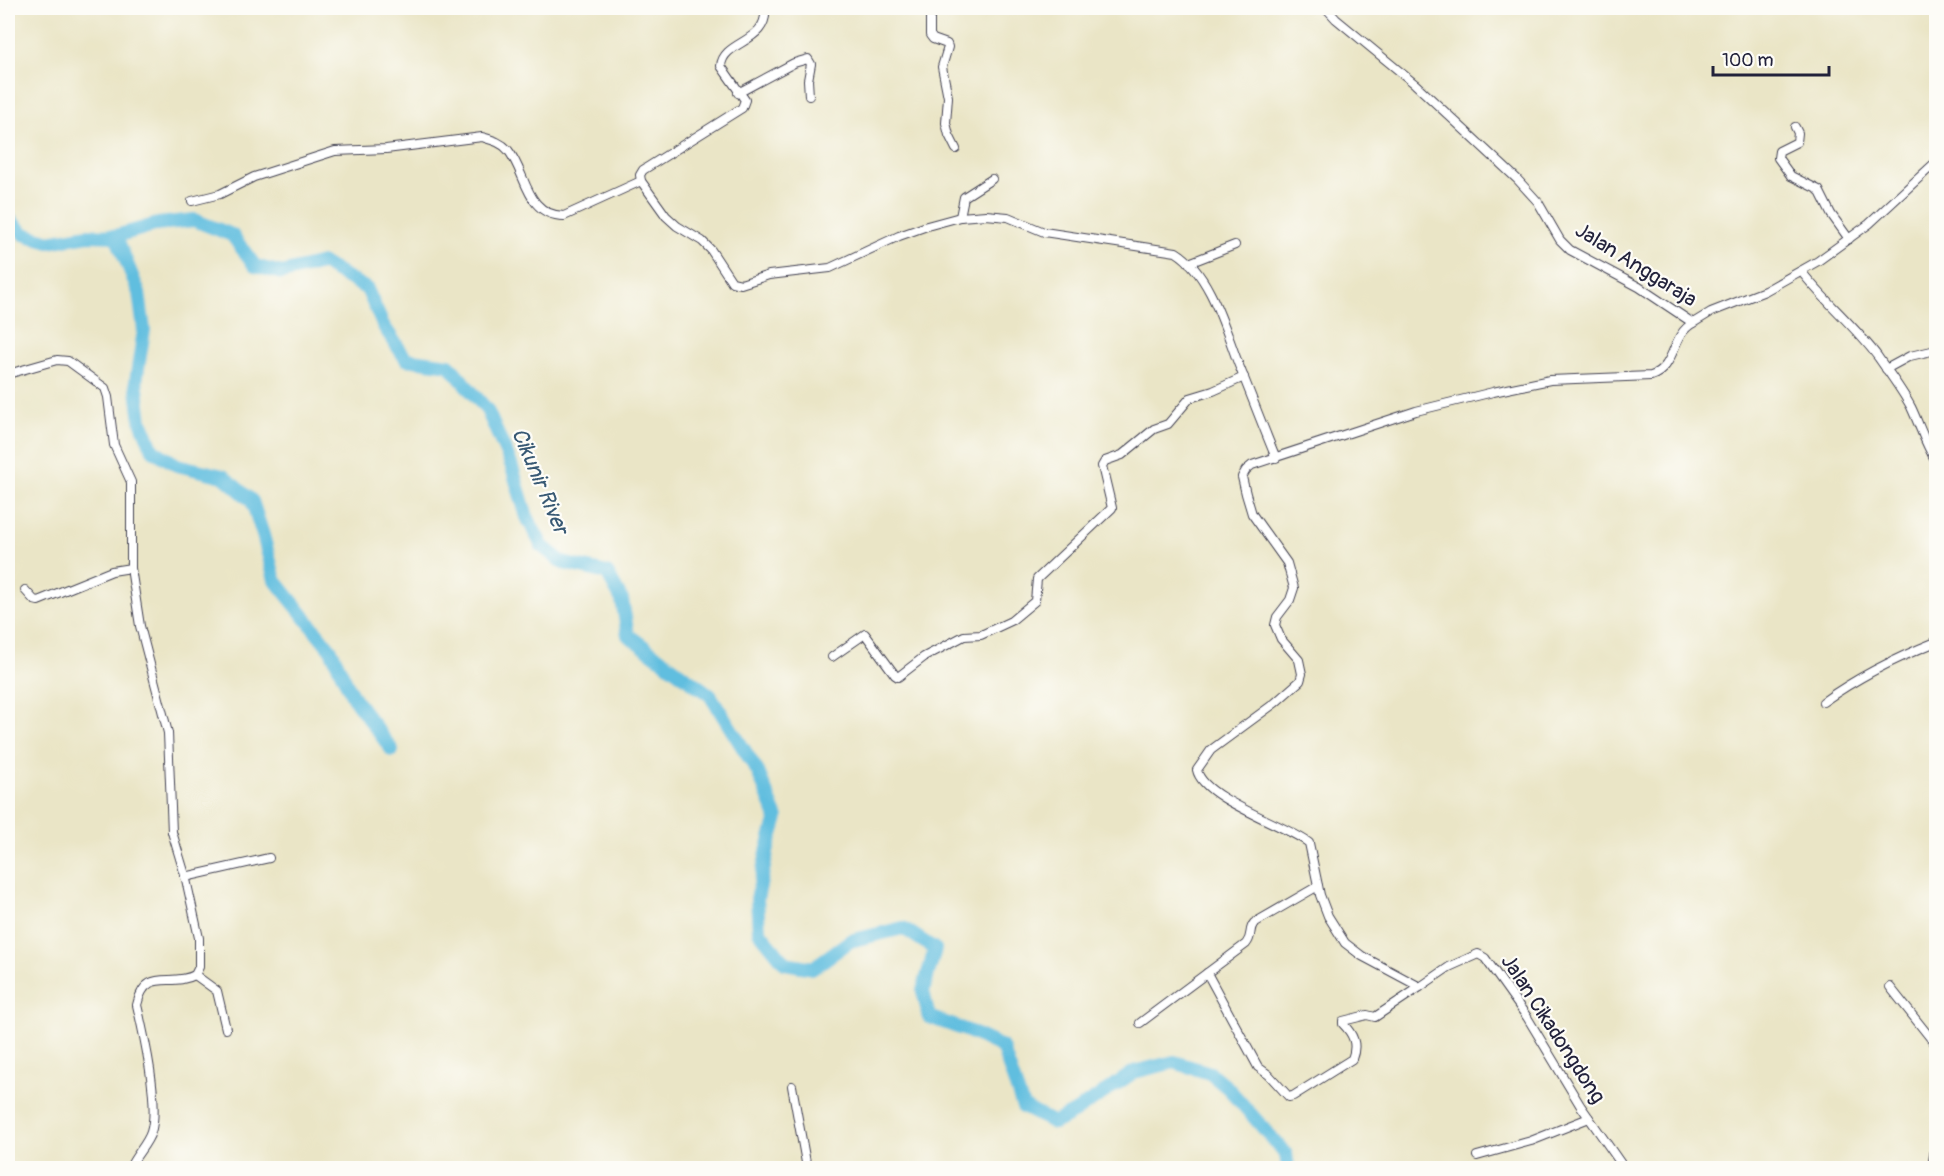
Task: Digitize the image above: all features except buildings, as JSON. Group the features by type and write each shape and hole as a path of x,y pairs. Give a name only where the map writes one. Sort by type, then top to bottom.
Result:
{"street":[{"path":"765,8 765,20 761,28 729,52 722,61 721,66 745,100 744,105 739,111 643,170 640,175 641,181 666,216 677,226 702,241 711,250 732,282 741,284 768,275 830,268 899,236 960,217 986,215 1008,217 1044,232 1176,252 1200,277 1219,310 1276,458"},
{"path":"926,8 930,16 930,35 933,39 947,44 948,47 942,67 948,97 946,123 956,149"},
{"name":"Jalan Anggaraja","path":"1326,8 1336,19 1415,84 1517,179 1538,202 1560,240 1570,250 1640,287 1690,325 1711,312 1765,291 1818,261 1905,193 1936,162"},
{"path":"738,93 808,58 811,64 808,80 809,96"},
{"path":"1794,127 1798,133 1797,142 1779,151 1778,158 1791,176 1819,190 1831,214 1849,239"},
{"path":"192,201 220,194 254,177 335,151 387,149 482,137 495,141 509,151 526,186 541,209 554,215 564,216 641,181"},
{"path":"960,217 964,197 992,179"},
{"path":"1189,263 1235,245"},
{"path":"1801,271 1813,287 1852,326 1886,369 1911,407 1927,447 1936,461"},
{"path":"1207,973 1255,1062 1289,1097 1352,1059 1355,1044 1343,1021 1367,1015 1377,1016 1420,987 1362,956 1345,943 1328,916 1318,886 1309,843 1278,825 1240,808 1209,788 1198,777 1197,770 1211,750 1275,703 1300,681 1302,674 1299,660 1281,639 1275,625 1277,616 1290,600 1294,588 1287,563 1252,514 1242,481 1243,474 1252,465 1416,411 1493,392 1550,380 1652,376 1661,373 1669,362 1677,340 1690,325"},
{"path":"1886,369 1910,356 1936,350"},
{"path":"8,374 57,360 65,360 105,388 114,445 131,482 131,568 140,626 168,733 172,832 199,938 199,967 195,975 188,978 152,981 145,986 139,996 137,1005 149,1062 153,1117 151,1132 130,1168"},
{"path":"832,657 865,634 898,677 924,657 963,636 981,635 1011,621 1035,601 1035,582 1039,577 1112,507 1102,466 1104,462 1122,455 1154,429 1168,423 1190,398 1213,391 1244,377"},
{"path":"1927,447 1936,442"},
{"path":"25,590 34,600 38,601 112,571 131,568"},
{"path":"1823,702 1863,675 1936,642"},
{"path":"185,877 269,858"},
{"path":"1140,1023 1246,944 1251,938 1251,928 1254,923 1318,886"},
{"name":"Jalan Cikadongdong","path":"1420,987 1449,967 1478,954 1482,955 1527,1017 1580,1105 1624,1168"},
{"path":"195,975 217,991 226,1029"},
{"path":"1890,987 1936,1045"},
{"path":"792,1086 807,1168"},
{"path":"1477,1156 1531,1142 1589,1118"},
{"path":"1932,1168 1936,1142"}],"waterway":[{"name":"Cikunir River","path":"8,218 24,234 49,242 88,235 116,236 158,224 194,220 232,235 255,266 282,273 322,263 367,289 383,325 406,359 449,365 487,410 511,464 527,517 542,546 563,563 607,573 622,600 628,635 710,695 758,772 777,818 757,899 759,931 785,963 813,968 850,941 903,928 935,949 923,991 929,1017 968,1031 1002,1047 1023,1107 1054,1123 1075,1112 1134,1072 1174,1062 1210,1073 1228,1088 1286,1154 1288,1168"},
{"path":"116,236 139,293 144,330 136,381 141,421 153,450 177,465 223,476 252,501 275,580 331,650 353,697 392,750"}]}
